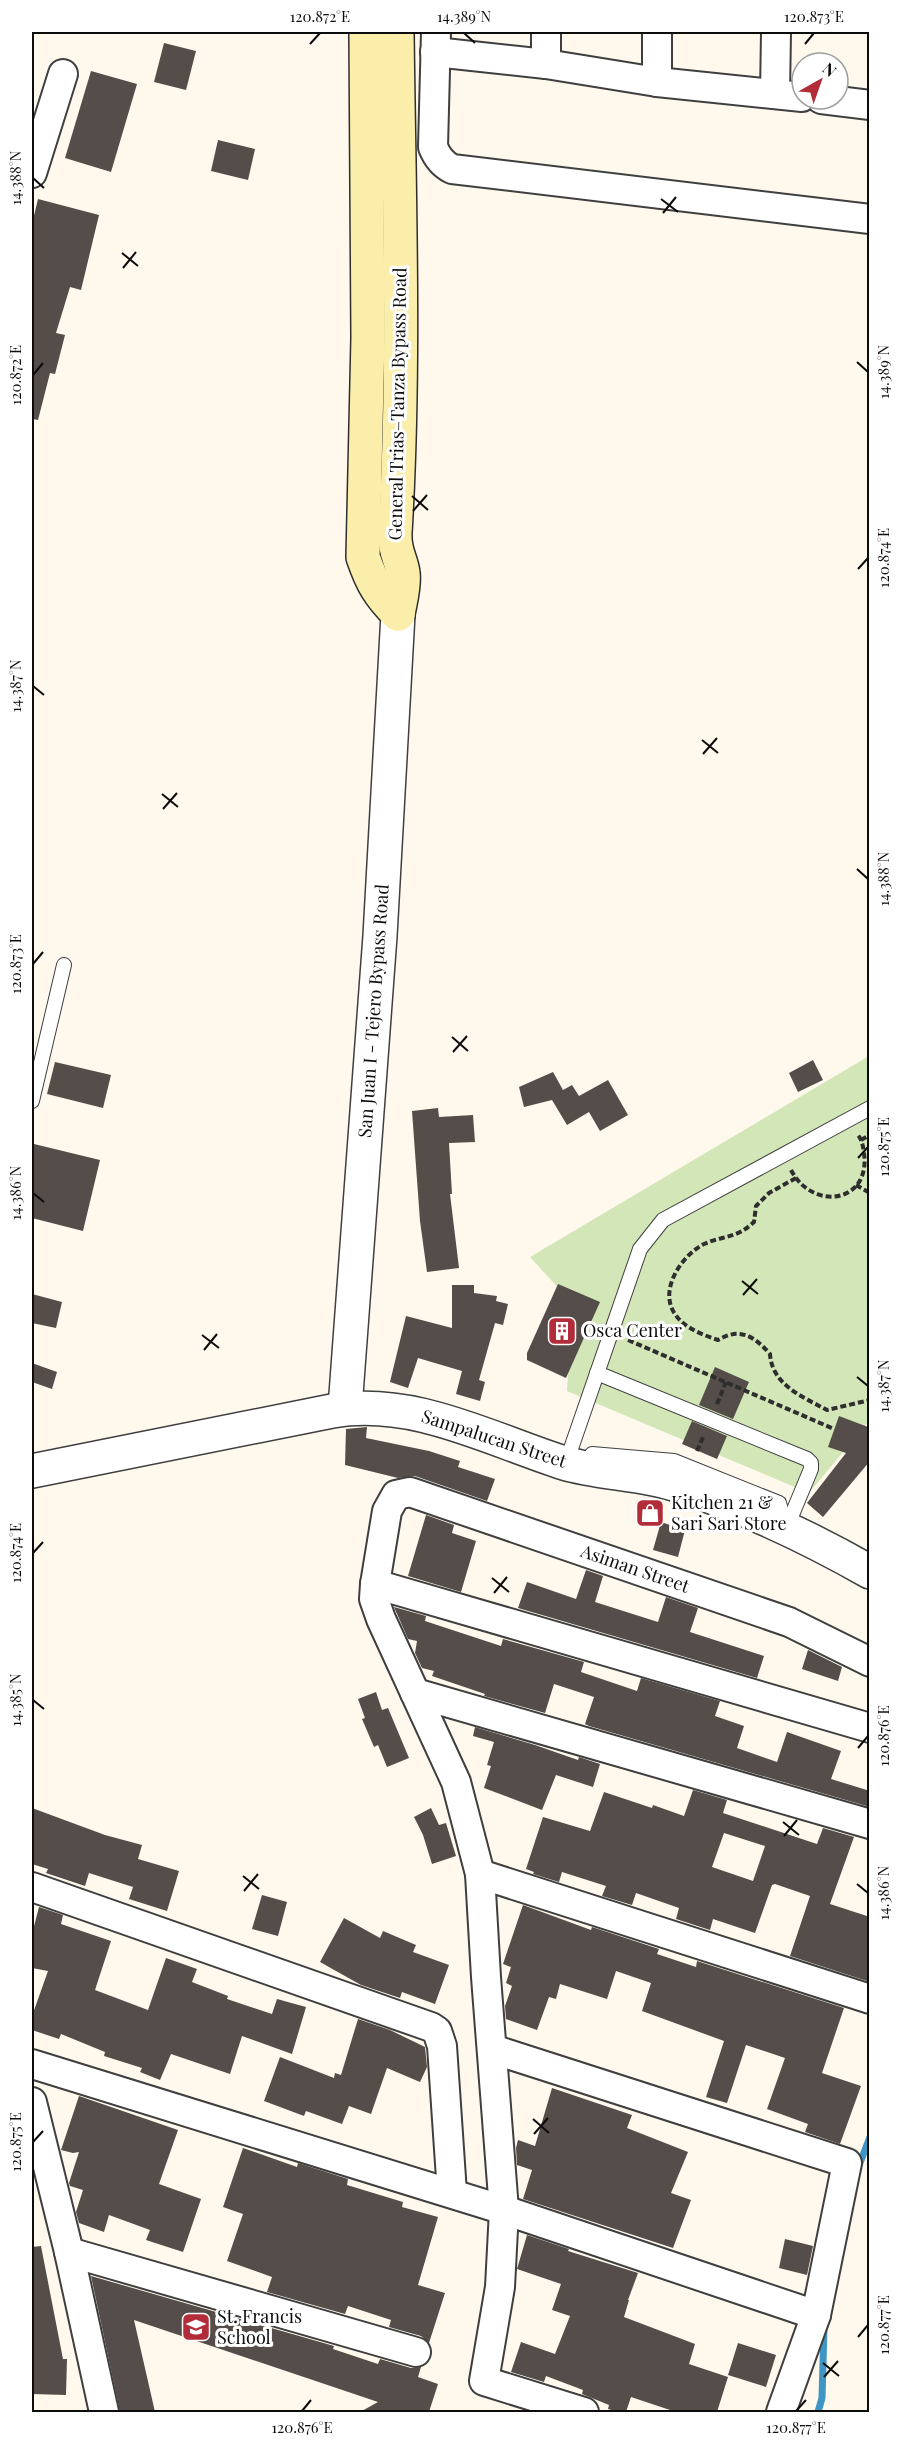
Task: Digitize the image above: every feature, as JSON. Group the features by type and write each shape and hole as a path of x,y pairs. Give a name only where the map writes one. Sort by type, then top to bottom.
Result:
{"main road":[{"name":"General Trias–Tanza Bypass Road","path":"366,32 368,292 363,557 381,597 398,614"},
{"name":"General Trias–Tanza Bypass Road","path":"397,32 400,272 398,478 395,540 397,556 404,574 398,614"}],"street":[{"path":"546,32 546,64"},
{"path":"657,32 657,82"},
{"path":"776,32 788,95 657,82 546,64 436,42 433,147 441,161 452,169 870,219"},
{"path":"32,173 37,135 63,74"},
{"path":"850,103 870,105"},
{"name":"San Juan I - Tejero Bypass Road","path":"345,1408 380,936 398,614"},
{"name":"Sampalucan Street","path":"32,1471 345,1408 398,1410 678,1485 786,1529 870,1572"},
{"name":"Asiman Street","path":"375,1584 387,1511 396,1495 410,1492 789,1622 870,1662"},
{"path":"584,2412 484,2381 500,2288 504,2210 480,1875 456,1782 376,1610 375,1584 870,1728"},
{"path":"415,1693 870,1824"},
{"path":"480,1875 870,1999"},
{"path":"32,1887 437,2031 442,2046 452,2193"},
{"path":"492,2049 847,2163 816,2315 781,2412"},
{"path":"32,2064 452,2193 816,2315"},
{"path":"32,2102 69,2252 104,2412"},
{"path":"69,2252 416,2352"}],"lane":[{"path":"32,1101 64,965"},
{"path":"568,1457 640,1249 663,1220 870,1108"},
{"path":"597,1373 807,1459 811,1463 811,1469 786,1529"}],"path":[{"path":"784,1155 796,1178 813,1194 825,1197 847,1193 863,1175 865,1164 861,1140 847,1120"},
{"path":"861,1140 870,1135"},
{"path":"796,1178 769,1193 756,1206 754,1222 742,1233 705,1244 690,1253 678,1268 669,1296 674,1313 701,1335 718,1340 730,1333 755,1339 770,1354 771,1364 787,1388 827,1410 870,1400"},
{"path":"856,1185 870,1193"},
{"path":"611,1333 834,1428"}],"green space":[{"path":"869,1056 869,1421 809,1493 567,1391 572,1303 530,1257"}],"building":[{"path":"164,43 196,51 186,90 154,82"},
{"path":"91,71 137,84 111,172 65,158"},
{"path":"218,140 255,149 248,180 211,171"},
{"path":"38,199 99,215 81,290 70,287 56,333 65,335 55,374 50,373 38,420 32,419 32,224"},
{"path":"813,1060 823,1080 798,1092 789,1073"},
{"path":"55,1062 111,1075 103,1108 47,1094"},
{"path":"553,1072 563,1090 572,1085 579,1096 608,1080 628,1115 600,1131 589,1112 567,1125 552,1100 524,1107 519,1087"},
{"path":"438,1108 439,1117 473,1115 475,1142 449,1143 452,1194 450,1194 459,1268 427,1272 420,1221 412,1111"},
{"path":"34,1144 100,1160 83,1231 32,1218"},
{"name":"Osca Center","path":"558,1284 600,1302 566,1378 527,1360 527,1353"},
{"path":"452,1285 474,1285 474,1293 497,1296 496,1301 508,1304 503,1325 495,1323 479,1380 485,1382 480,1401 456,1394 462,1371 418,1358 408,1388 390,1382 406,1316 452,1328"},
{"path":"32,1294 62,1302 56,1328 32,1323"},
{"path":"32,1363 57,1372 52,1389 32,1382"},
{"path":"715,1367 749,1382 733,1419 699,1405"},
{"path":"839,1416 868,1427 870,1425 870,1461 823,1517 807,1503 846,1453 828,1447"},
{"path":"692,1421 727,1436 717,1459 682,1444"},
{"path":"367,1427 366,1438 429,1451 460,1461 458,1467 495,1479 487,1501 415,1476 398,1478 345,1465 346,1429"},
{"path":"426,1515 454,1525 452,1533 476,1541 461,1592 408,1576"},
{"path":"661,1522 685,1530 678,1557 653,1550"},
{"path":"586,1570 603,1576 595,1602 658,1622 666,1597 698,1608 690,1632 764,1656 757,1678 518,1608 527,1582 576,1599"},
{"path":"394,1607 426,1616 425,1621 501,1646 503,1639 584,1662 581,1672 637,1691 641,1678 720,1701 715,1716 744,1726 737,1748 777,1762 787,1732 841,1751 831,1779 870,1791 870,1807 589,1726 585,1724 594,1697 554,1684 545,1713 484,1696 485,1694 432,1676 434,1671 422,1668 415,1653 417,1641 408,1639"},
{"path":"808,1650 842,1667 838,1681 802,1669"},
{"path":"376,1692 382,1710 388,1708 409,1758 387,1767 378,1745 374,1747 362,1719 365,1718 358,1699"},
{"path":"475,1727 578,1760 579,1757 600,1764 593,1787 556,1775 542,1810 484,1788 491,1766 487,1765 494,1742 473,1736"},
{"path":"693,1790 727,1800 723,1813 817,1844 823,1828 854,1837 830,1904 870,1917 870,1975 867,1981 790,1956 810,1896 775,1884 772,1885 755,1933 713,1919 710,1930 676,1919 679,1908 636,1893 632,1905 602,1896 606,1886 562,1872 559,1882 533,1874 534,1872 526,1869 543,1817 590,1831 604,1792 684,1816","holes":["724,1833 765,1846 753,1881 712,1867"]},
{"path":"32,1808 105,1835 142,1845 138,1859 179,1871 167,1911 129,1899 133,1887 89,1873 85,1886 46,1873 48,1869 32,1864"},
{"path":"431,1808 439,1825 446,1823 456,1856 432,1864 423,1835 414,1817"},
{"path":"262,1895 287,1902 278,1936 252,1929"},
{"path":"523,1905 591,1930 592,1927 659,1949 657,1954 696,1967 697,1961 844,2008 822,2073 861,2086 840,2144 805,2132 808,2124 767,2109 785,2058 746,2045 727,2103 706,2097 724,2041 642,2011 651,1983 616,1971 607,1999 560,1984 556,1999 549,1997 537,2030 506,2019 505,2006 512,1986 506,1983 511,1967 503,1964"},
{"path":"39,1907 63,1915 61,1924 111,1941 95,1990 148,2010 166,1958 197,1969 192,1982 228,1996 227,1999 272,2014 277,1999 306,2007 292,2054 242,2036 230,2074 171,2054 160,2080 140,2072 142,2068 104,2056 105,2052 61,2034 59,2039 32,2030 32,2016 48,1971 32,1968 32,1934"},
{"path":"344,1918 380,1938 383,1931 416,1945 413,1952 449,1965 435,2004 402,1992 400,1998 361,1985 320,1962"},
{"path":"358,2019 390,2030 425,2047 427,2067 420,2082 387,2068 371,2114 349,2106 342,2124 306,2111 304,2116 264,2101 280,2057 334,2078 335,2073 341,2075"},
{"path":"552,2088 632,2115 627,2128 688,2152 671,2193 691,2200 673,2248 523,2199 532,2170 517,2165 518,2140 535,2146"},
{"path":"79,2096 178,2130 159,2184 201,2199 183,2252 146,2240 150,2230 109,2215 104,2232 79,2223 76,2212 83,2190 70,2186 69,2183 79,2152 61,2150"},
{"path":"243,2148 297,2167 298,2163 348,2179 347,2185 403,2202 402,2207 438,2217 418,2285 445,2293 429,2343 421,2336 389,2327 391,2320 348,2306 345,2314 267,2292 272,2277 227,2261 243,2214 223,2207"},
{"path":"527,2235 569,2249 568,2251 638,2273 624,2317 695,2344 689,2364 728,2377 717,2412 676,2412 631,2397 626,2412 618,2412 608,2409 609,2405 582,2394 583,2390 546,2376 544,2382 511,2372 521,2342 555,2354 570,2316 552,2310 561,2284 517,2269"},
{"path":"785,2239 813,2246 807,2275 779,2268"},
{"path":"41,2246 63,2359 67,2359 66,2395 32,2394 32,2247"},
{"path":"91,2276 334,2346 333,2349 378,2364 380,2359 411,2368 421,2367 418,2377 438,2384 429,2412 360,2412 378,2402 134,2320 155,2412 120,2412"},
{"path":"738,2343 776,2355 766,2387 728,2375"}],"waterway":[{"path":"858,2168 870,2137"},
{"path":"818,2412 822,2398 824,2328"}],"place":[{"name":"Osca Center","path":"562,1331"},
{"name":"Kitchen 21 & Sari Sari Store","path":"650,1513"},
{"name":"St. Francis School","path":"196,2327"}]}
